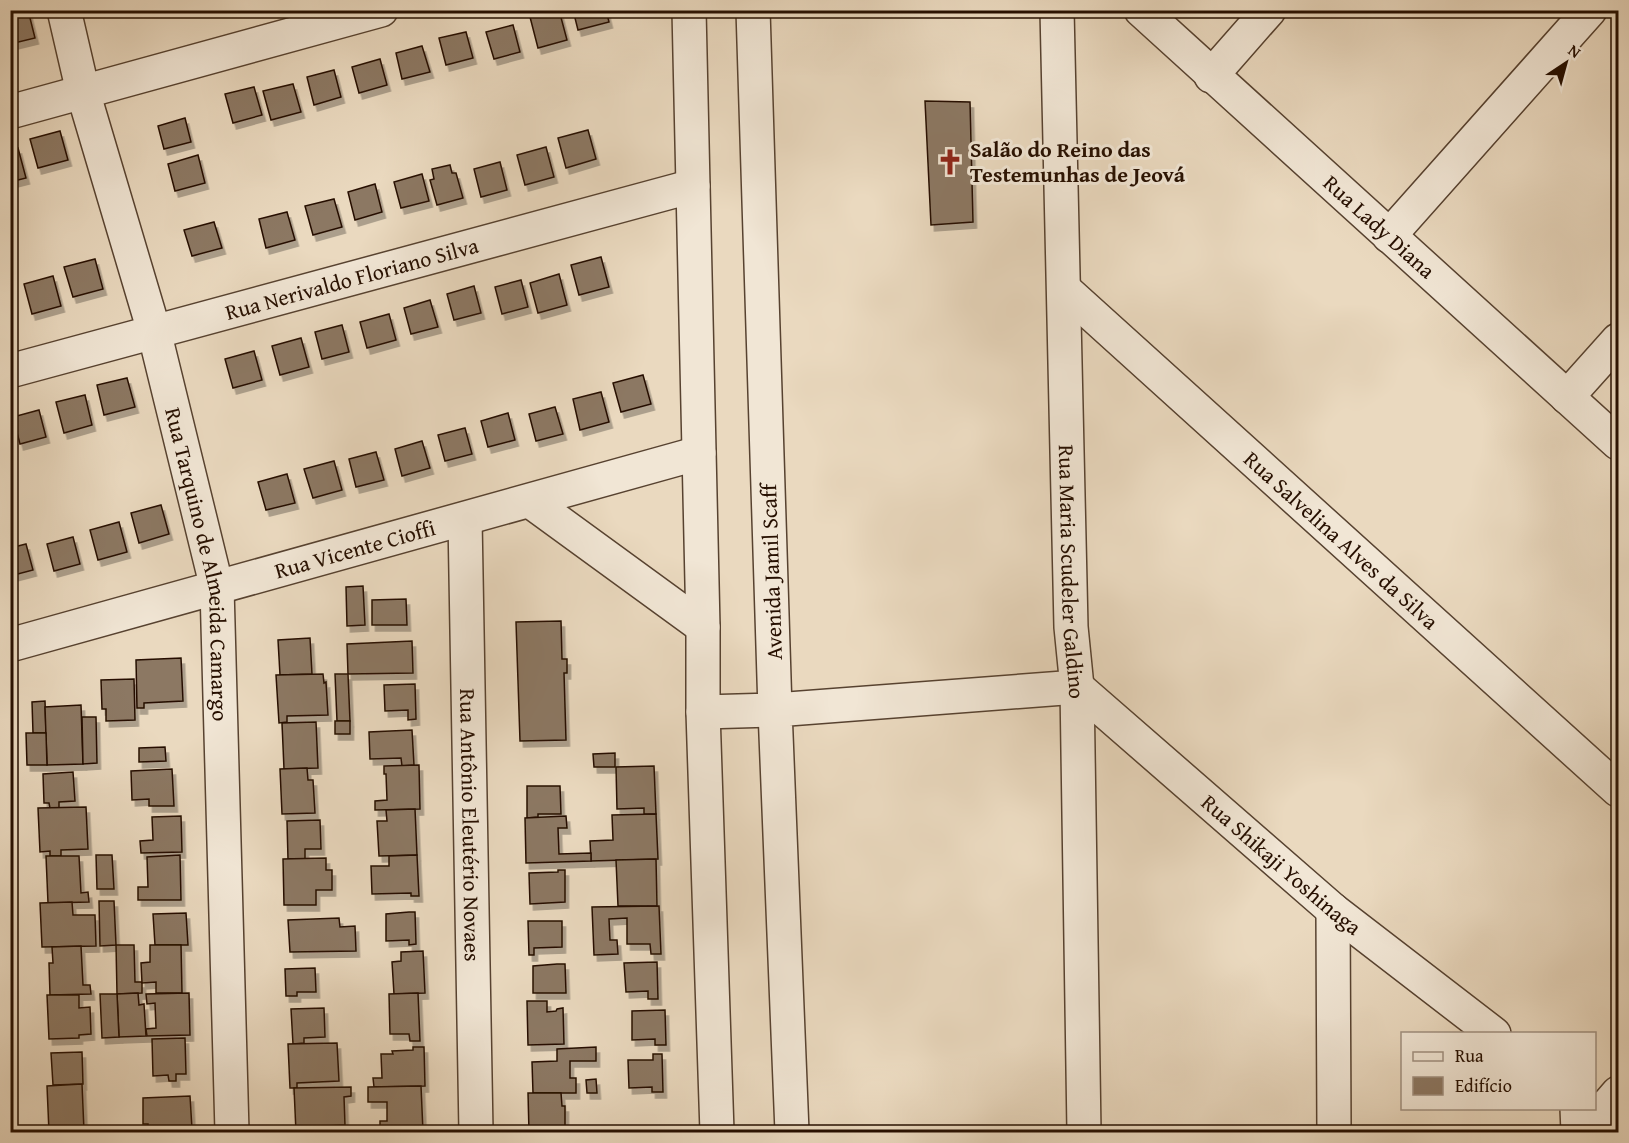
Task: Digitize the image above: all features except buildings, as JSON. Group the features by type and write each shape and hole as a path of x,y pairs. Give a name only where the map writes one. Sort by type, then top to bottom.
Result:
{"street":[{"name":"Rua Tarquino de Almeida Camargo","path":"64,10 83,92 154,331 217,588 232,1132"},
{"path":"10,111 381,10"},
{"path":"689,10 703,712 717,1132"},
{"name":"Avenida Jamil Scaff","path":"753,10 775,710 792,1132"},
{"name":"Rua Maria Scudeler Galdino","path":"1057,10 1071,627 1077,687 1084,1132"},
{"name":"Rua Lady Diana","path":"1141,10 1211,76 1618,443"},
{"path":"1211,76 1269,10"},
{"path":"1389,236 1590,10"},
{"name":"Rua Nerivaldo Floriano Silva","path":"10,371 693,186"},
{"name":"Rua Salvelina Alves da Silva","path":"1064,289 1618,790"},
{"path":"1567,397 1618,340"},
{"name":"Rua Vicente Cioffi","path":"10,645 699,453"},
{"path":"530,501 703,627"},
{"name":"Rua Antônio Eleutério Novaes","path":"465,519 476,1132"},
{"path":"703,712 775,710 1077,687"},
{"name":"Rua Shikaji Yoshinaga","path":"1077,687 1333,910 1491,1032"},
{"path":"1333,910 1334,1132"}],"place":[{"name":"Salão do Reino das Testemunhas de Jeová","path":"950,162"}]}
